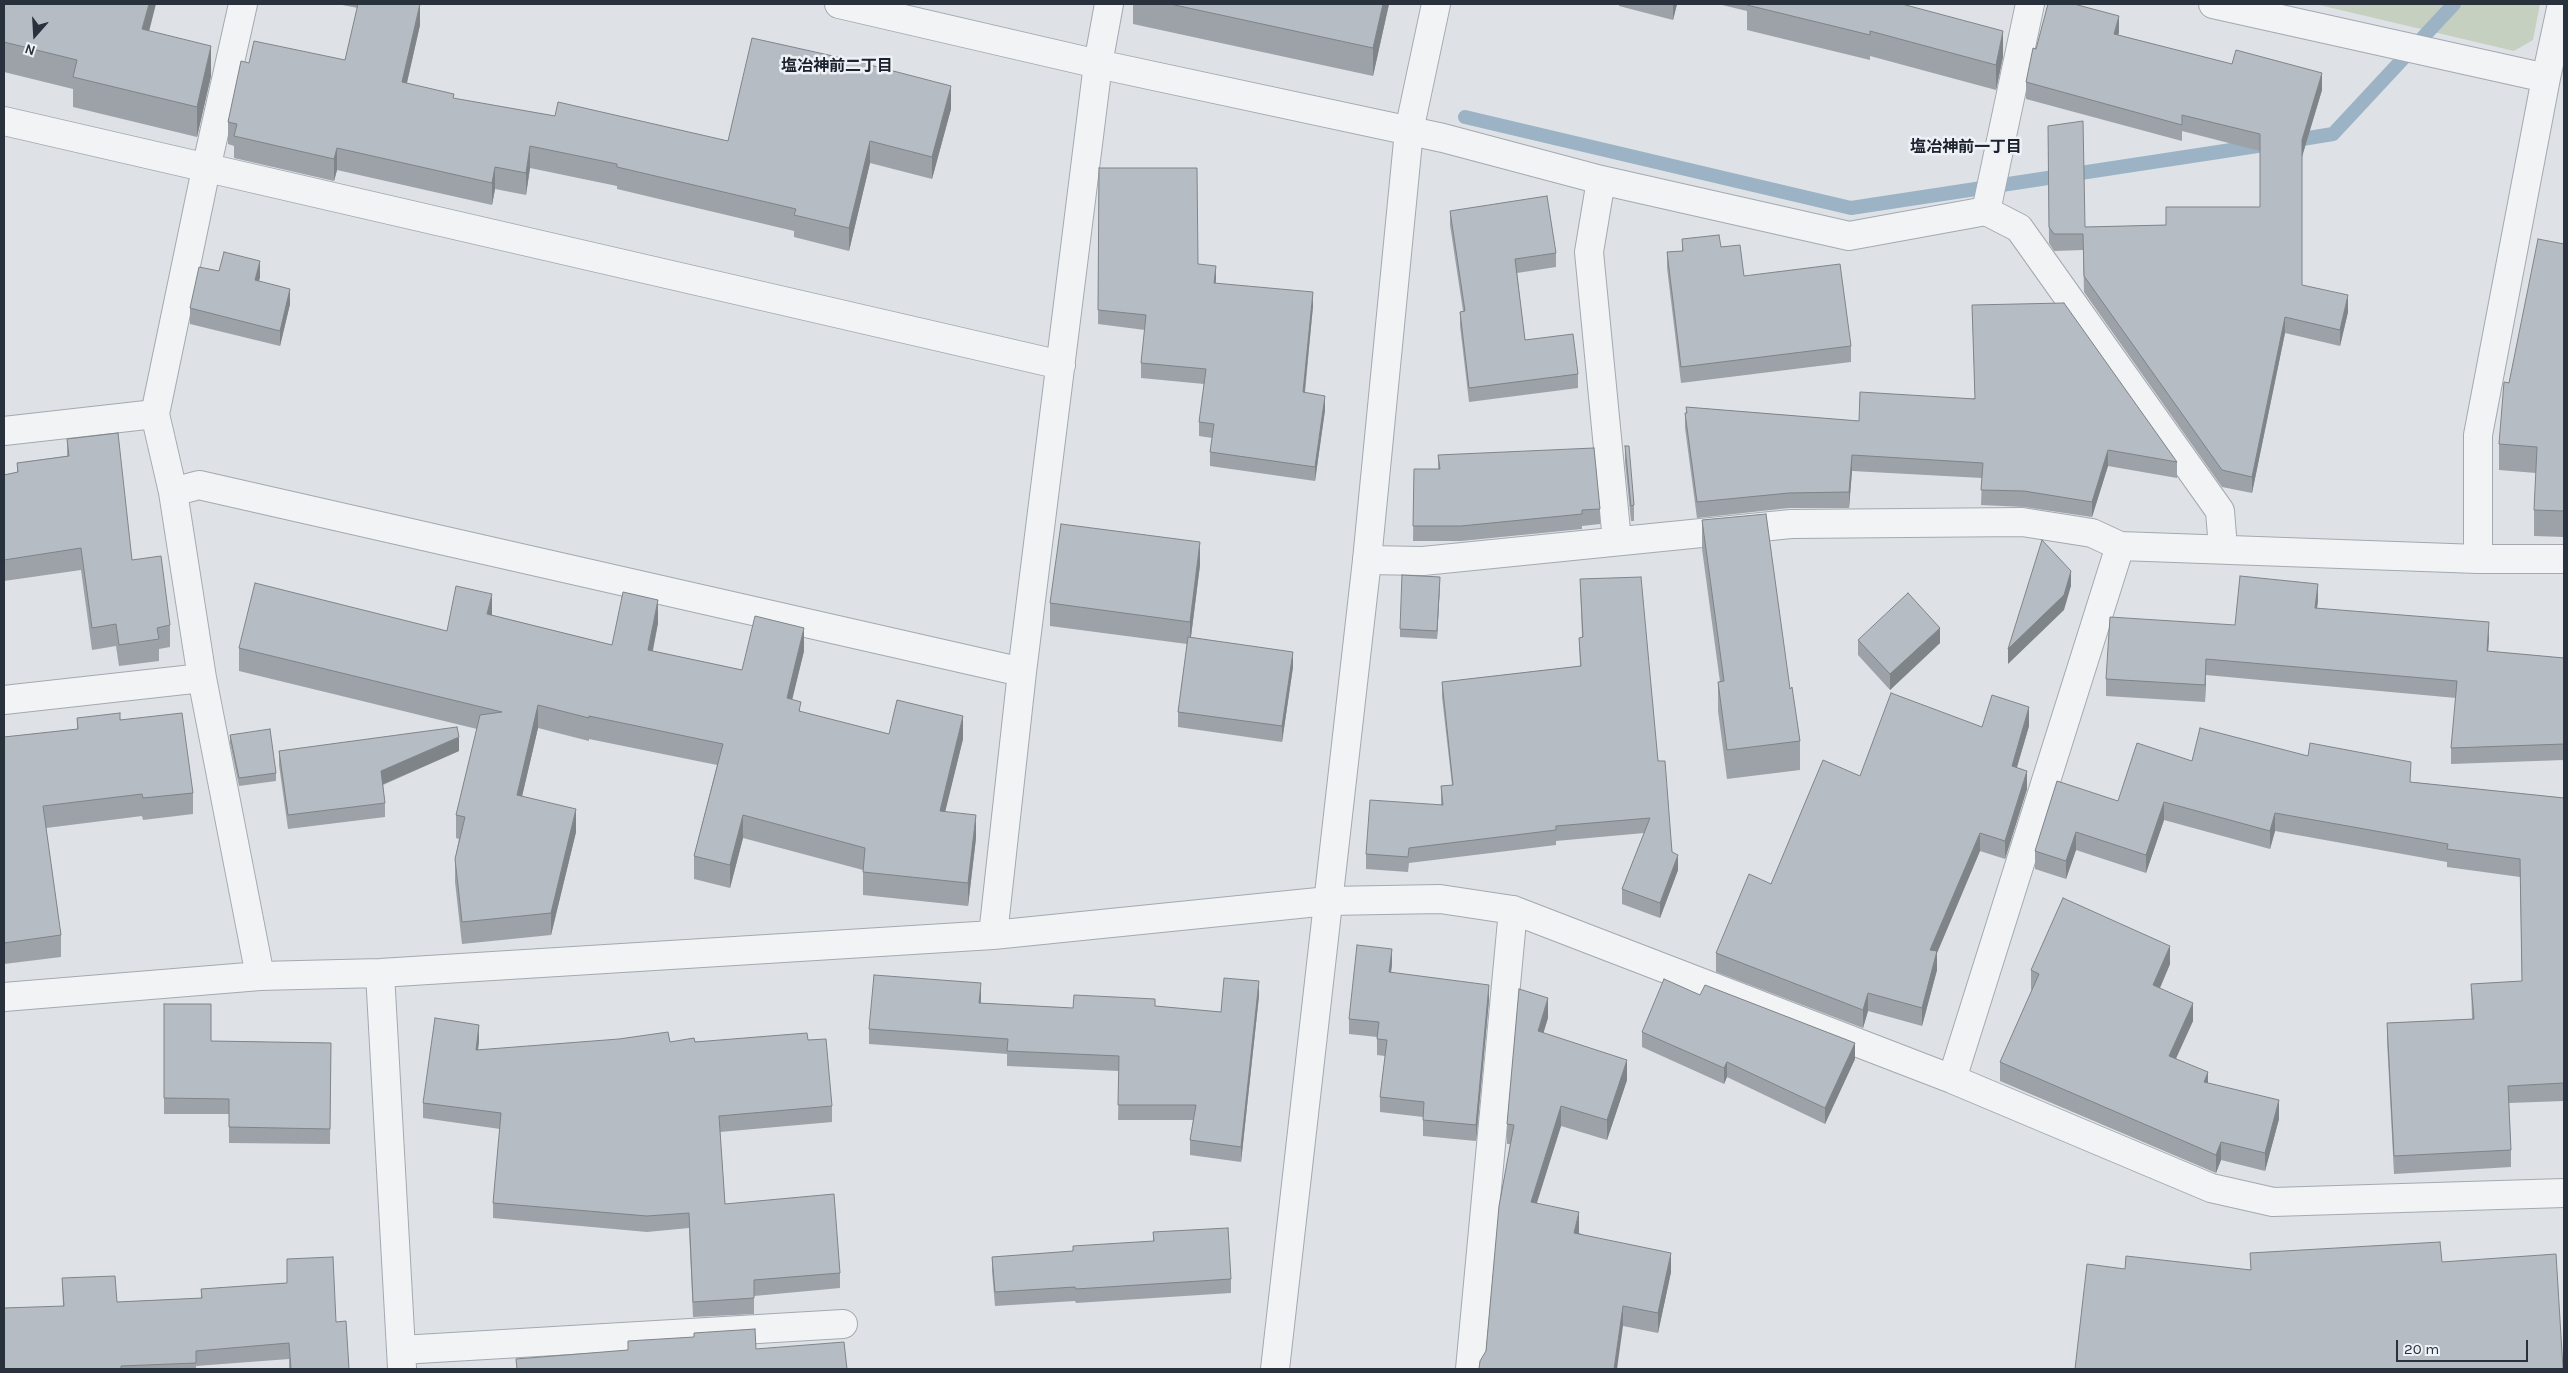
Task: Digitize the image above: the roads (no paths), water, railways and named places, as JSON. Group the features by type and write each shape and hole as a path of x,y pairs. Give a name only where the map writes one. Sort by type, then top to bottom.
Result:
{"street":[{"path":"244,4 206,169 155,414 173,492 202,678 260,976"},
{"path":"839,4 1098,64 1409,131 1600,180 1849,236 1986,212 2020,228 2220,511 2223,548"},
{"path":"993,935 1022,672 1098,64 1109,4"},
{"path":"1275,1369 1367,560 1409,131 1436,4"},
{"path":"1986,212 2030,4"},
{"path":"2213,4 2546,78"},
{"path":"2478,559 2478,435 2546,78 2562,4"},
{"path":"4,121 1061,366"},
{"path":"1600,180 1589,252 1617,541"},
{"path":"4,431 155,414"},
{"path":"173,492 199,485 1022,672"},
{"path":"1367,560 1423,561 1791,524 2022,522 2092,533 2120,546 2223,548 2478,559 2564,559"},
{"path":"1952,1079 2120,546"},
{"path":"4,700 202,678"},
{"path":"4,997 260,976 380,973 993,935 1328,902 1440,899 1513,910 1952,1079 2211,1188 2272,1202 2564,1193"},
{"path":"1470,1369 1513,910"},
{"path":"380,973 401,1360 843,1324"}],"waterway":[{"path":"2290,141 2333,134 2454,4"},
{"path":"1465,117 1851,208 2264,145"}],"district":[{"name":"塩冶神前二丁目","path":"837,66"},
{"name":"塩冶神前一丁目","path":"1966,147"}]}
